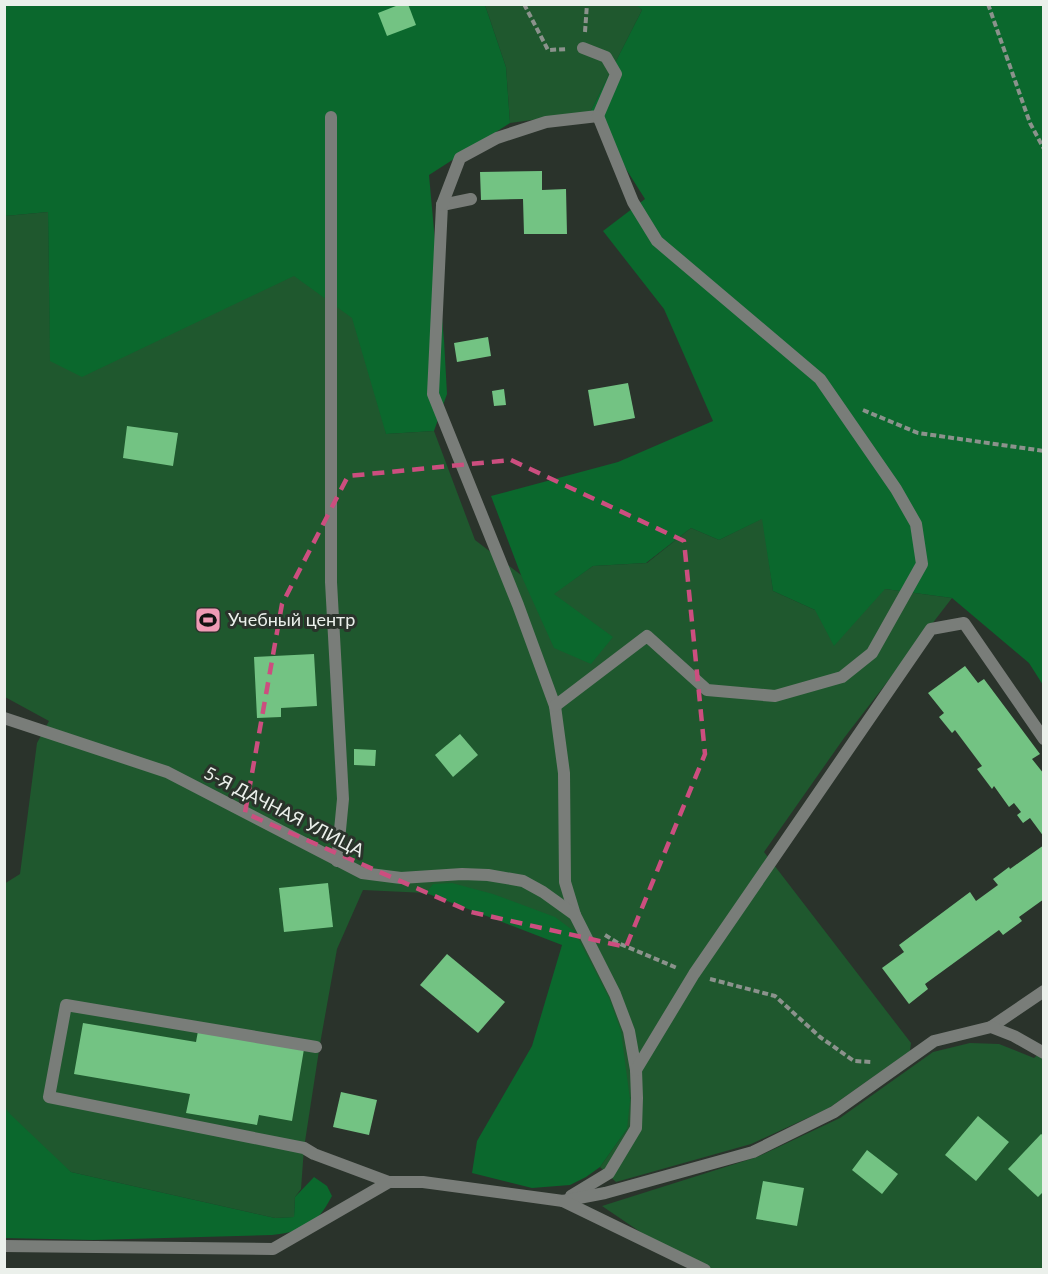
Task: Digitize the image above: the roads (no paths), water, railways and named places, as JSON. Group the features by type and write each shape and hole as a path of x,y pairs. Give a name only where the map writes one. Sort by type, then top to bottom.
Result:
{"street":[{"path":"555,706 647,636 707,690 775,696 842,677 872,652 922,564 916,524 896,489 820,380 657,241 633,202 598,116 616,74 606,57 583,48"},
{"path":"575,915 565,882 564,773 555,706 518,605 433,394 442,205 460,158 498,138 546,122 598,116"},
{"path":"331,117 331,582 343,799 337,861"},
{"path":"442,205 471,199"},
{"path":"636,1070 694,974 931,629 964,623 1044,739"},
{"name":"5-Я ДАЧНАЯ УЛИЦА","path":"4,718 167,772 362,873 400,878 462,874 488,875 523,881 575,915 615,993 629,1031 636,1070 636,1128 609,1173 563,1201"},
{"path":"563,1201 605,1193 753,1152 834,1112 934,1041 991,1027 1044,991"},
{"path":"316,1047 66,1005 49,1097 304,1148 314,1154 389,1182 423,1182 563,1201 705,1269"},
{"path":"991,1027 1014,1036 1044,1053"},
{"path":"4,1246 273,1249 389,1182"}],"place":[{"name":"Учебный центр","path":"208,620"}]}
